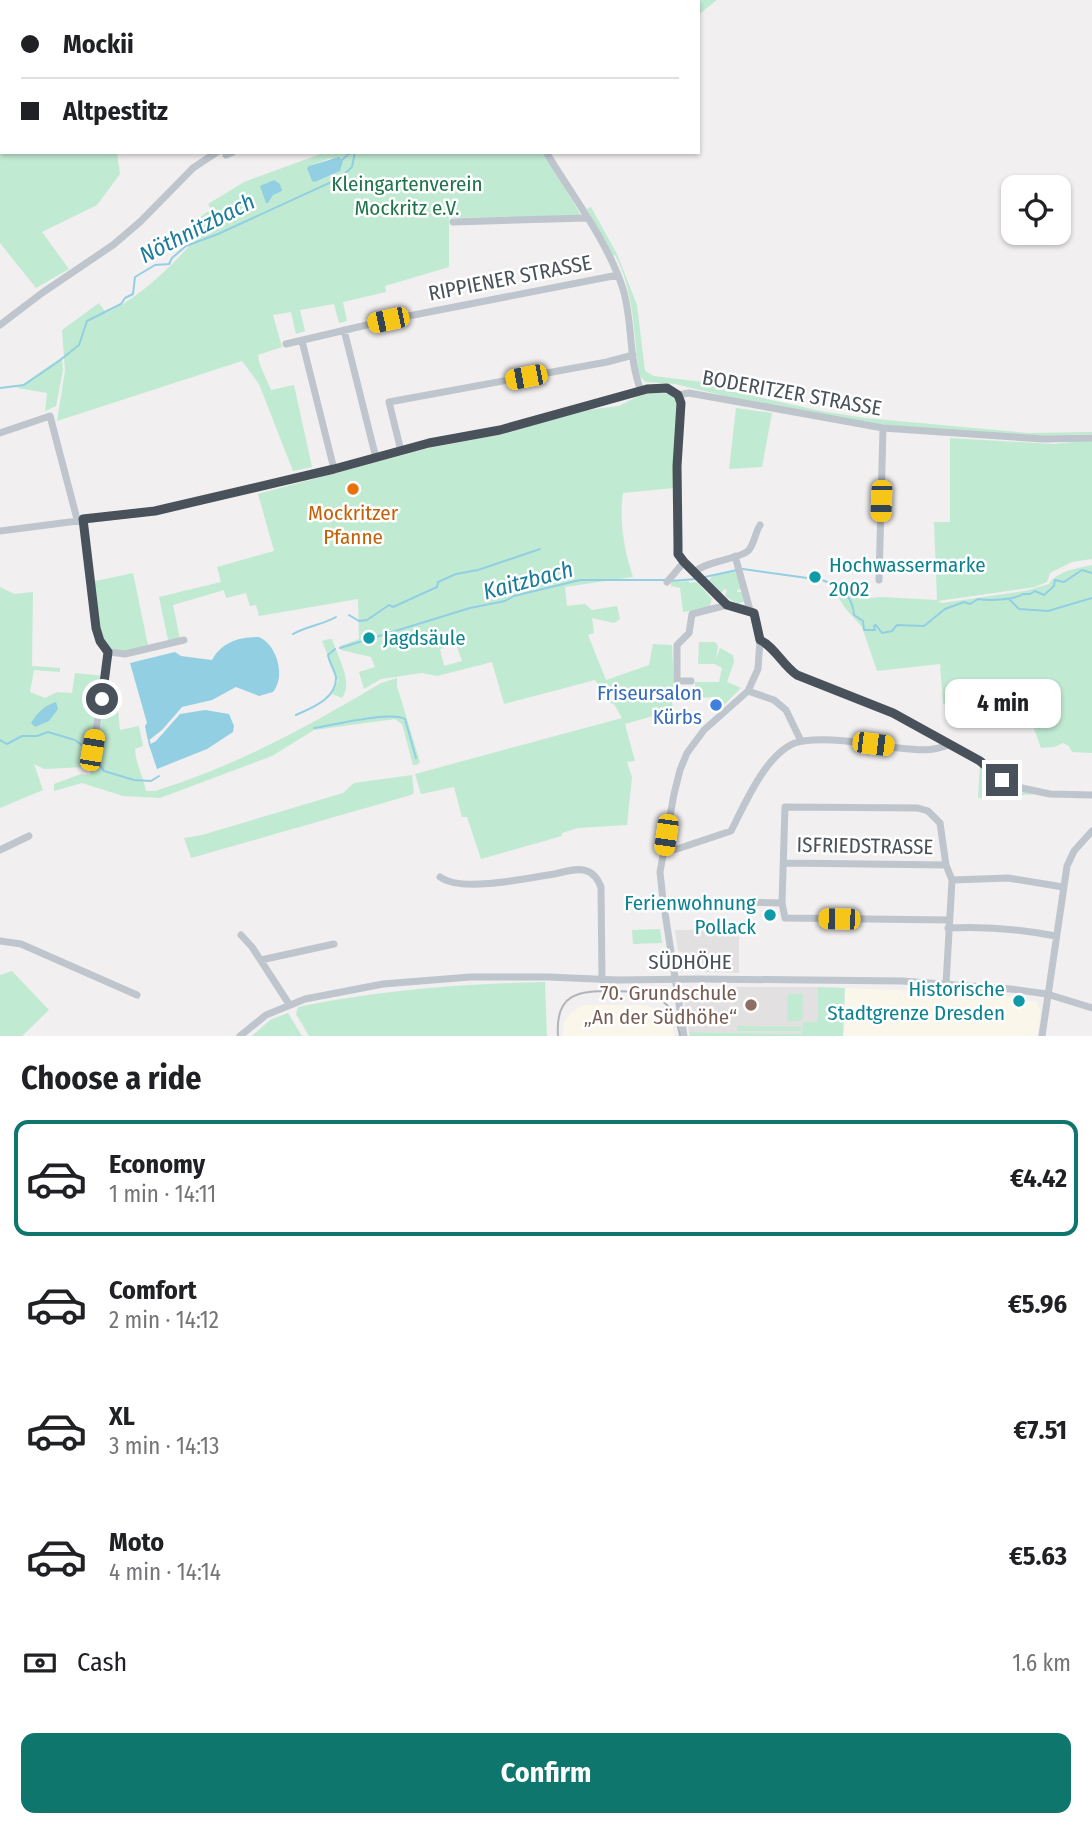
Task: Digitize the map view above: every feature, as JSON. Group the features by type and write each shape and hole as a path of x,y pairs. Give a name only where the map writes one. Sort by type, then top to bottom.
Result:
{"street":[{"path":"0,325 41,293 113,245 141,221 193,168 214,154"},
{"path":"547,154 618,275 629,312 636,378 641,391"},
{"path":"453,222 587,218"},
{"name":"RIPPIENER STRASSE","path":"286,344 618,275"},
{"path":"344,330 376,458"},
{"path":"302,341 334,469"},
{"path":"401,450 390,402 633,355"},
{"name":"BODERITZER STRASSE","path":"0,531 155,511 334,469 401,450 500,430 654,388 667,388 678,395 689,393 832,421 883,428 1043,439 1092,438"},
{"path":"678,395 681,409 677,466 678,554 727,605"},
{"path":"0,433 50,416 80,519 96,628 100,641 108,652 91,760"},
{"path":"879,580 883,428"},
{"path":"698,576 702,566 751,549 760,525"},
{"path":"684,1036 660,872 680,770 687,753 704,730 748,691 758,669 760,640 756,618 750,610 735,556"},
{"path":"669,581 684,562"},
{"path":"691,681 677,681 677,645 689,633 692,614 727,605 750,610"},
{"path":"108,652 125,654 184,640"},
{"path":"760,640 767,643 785,667 797,675 873,704 980,761 1002,780 1017,787 1050,794 1092,795"},
{"path":"748,691 774,700 786,710 801,741"},
{"path":"663,851 731,831 766,768 783,751 801,741 852,742 915,750 937,750 948,745"},
{"path":"946,985 949,924 951,880 940,823 928,811 918,808 785,807 782,903 785,918 949,924 1023,929 1056,936"},
{"path":"940,823 949,820"},
{"path":"1042,1036 1068,866 1074,851 1092,831"},
{"path":"0,850 29,836"},
{"name":"ISFRIEDSTRASSE","path":"784,863 946,865"},
{"path":"440,877 447,882 493,884 586,870 597,878 601,887 602,980"},
{"path":"951,880 1008,878 1063,887"},
{"path":"663,900 782,903"},
{"path":"241,935 261,960 289,1004"},
{"path":"0,941 21,944 137,995"},
{"path":"261,960 334,944"},
{"name":"SÜDHÖHE","path":"240,1036 266,1015 289,1004 341,991 440,979 522,977 602,980 902,981 1047,994 1092,1008"}],"shaded area":[{"name":"70. Grundschule „An der Südhöhe“","path":"739,929 739,973 705,972 696,957 678,951 675,930"},
{"name":"70. Grundschule „An der Südhöhe“","path":"690,987 818,987 817,1023 803,1034 689,1032 683,994"},
{"path":"845,988 994,994 1037,1002 1041,1012 1037,1036 844,1036"},
{"path":"584,1005 647,1005 671,1017 674,1036 562,1036 564,1023 571,1012"}],"green space":[{"path":"700,0 717,0 700,13"},
{"path":"0,154 117,154 120,174 97,205 42,232 69,269 36,288 0,243"},
{"name":"Kleingartenverein Mockritz e.V.","path":"321,154 545,154 582,217 449,218 449,267 385,286 386,292 343,302 347,321 339,323 334,304 300,310 305,331 296,334 291,312 273,315 282,347 258,355 260,365 271,390 294,385 312,467 293,471 259,384 242,361 57,421 65,371 62,330 99,303 106,313 144,289 200,234 193,222 211,209 208,204 244,182","holes":["331,158 340,171 315,182 309,166"]},
{"path":"591,207 617,254 637,305 645,371 654,376 710,383 731,391 865,418 1028,433 1092,434 1032,436 884,425 742,400 675,384 646,382 639,376 626,283 615,255 612,256 587,209"},
{"path":"62,357 63,370 56,406 45,411 47,393 17,388"},
{"path":"654,392 669,394 675,399 674,488 623,493 623,535 633,577 565,587 567,606 585,604 592,610 617,606 620,619 614,623 592,618 594,633 588,635 606,680 649,665 653,644 672,645 674,690 695,690 695,682 719,682 722,668 715,664 698,664 699,642 715,642 718,646 716,659 720,648 733,655 734,662 727,682 741,688 724,705 717,697 671,699 674,710 625,724 635,761 627,762 632,777 627,825 578,828 562,833 562,836 481,859 467,817 462,817 454,787 421,794 415,774 622,718 595,680 504,704 492,662 437,676 422,673 381,679 364,689 359,672 375,667 371,657 341,650 340,646 359,639 358,599 259,616 256,605 250,606 246,593 226,598 224,590 173,605 180,639 168,640 159,597 221,582 217,567 274,551 258,494 429,448 512,432 571,412 619,406 638,396","holes":["456,644 462,661 444,666 440,649"]},
{"path":"736,408 772,413 762,467 729,469"},
{"path":"950,438 1054,444 1092,440 1092,559 1072,562 1050,573 1047,582 1035,587 938,601 942,603 1025,591 1049,584 1068,571 1092,565 1092,753 1072,752 1069,746 1063,743 1041,748 1026,706 1003,718 976,719 970,707 943,704 940,664 877,671 862,627 835,592 841,589 861,599 881,597 937,600 934,522 950,522"},
{"path":"736,571 742,589 737,592 742,592 745,601 738,604 725,596 727,590 721,593 709,580 713,576"},
{"path":"133,573 148,645 120,651 105,642 101,633 91,582"},
{"path":"671,582 697,582 712,599 709,608 683,612 680,588 671,586"},
{"path":"0,587 14,594 33,592 32,666 60,668 60,672 34,670 30,692 45,698 57,692 72,693 75,673 104,676 87,767 44,769 34,764 43,790 0,808"},
{"path":"332,639 345,677 345,692 342,698 332,694 338,681 322,641"},
{"path":"397,678 397,686 420,762 417,765 413,765 402,724 395,719 314,730 272,756 160,798 123,796 82,783 54,791 54,784 81,774 90,775 104,710 118,711 120,730 139,726 143,746 135,749 137,760 146,791 155,791 243,757 381,683"},
{"path":"980,764 1000,783 1038,794 978,798"},
{"path":"412,775 414,793 411,795 191,858 184,838 343,793 354,783"},
{"path":"660,929 662,943 633,944 632,930"},
{"path":"12,971 49,1010 22,1036 0,1036 0,975"},
{"path":"545,982 547,1036 309,1036 296,1014 298,1007 390,992"},
{"path":"818,987 845,988 843,1036 690,1036 689,1032 802,1034 803,1022 817,1022"},
{"path":"788,994 803,994 802,1021 787,1021"},
{"path":"288,1013 302,1036 252,1036 270,1020"},
{"path":"737,1026 801,1027 801,1031 737,1031"}],"water":[{"path":"339,157 343,161 340,171 312,181 307,168 309,166"},
{"path":"274,180 280,184 282,191 273,195 266,203 260,186"},
{"path":"259,637 271,647 278,662 279,678 273,692 259,696 236,687 212,700 182,707 162,730 148,741 145,726 147,723 130,663 175,652 181,656 212,660 221,649 232,642"},
{"path":"56,702 58,709 49,721 35,727 31,723 41,710"},
{"path":"205,710 229,714 234,726 233,732 207,749 157,769 149,745 156,741 180,714"}],"waterway":[{"name":"Nöthnitzbach","path":"342,160 349,154"},
{"name":"Nöthnitzbach","path":"0,388 24,385 79,345 87,321 121,304 133,294 135,277 155,265 169,264 186,246 340,178 352,167 355,154"},
{"path":"349,615 359,621 367,620 389,605 393,607 437,587 438,582 456,574 478,570 540,549"},
{"name":"Kaitzbach","path":"743,569 828,582 848,597 854,615 863,621 864,630 875,630 876,625 882,633 892,631 897,625 924,626 945,609 964,602 970,604 978,599 1008,599 1035,591 1044,595 1054,586 1055,580 1064,582 1082,570 1092,573"},
{"name":"Kaitzbach","path":"705,577 737,570"},
{"name":"Kaitzbach","path":"670,581 696,579"},
{"name":"Kaitzbach","path":"340,648 470,608 580,580 665,580"},
{"path":"1009,599 1019,609 1048,611 1092,598"},
{"path":"293,634 336,617"},
{"name":"Kaitzbach","path":"296,715 322,702 332,691 336,677 328,655 335,649"},
{"path":"314,728 375,718 405,719 416,758"},
{"name":"Kaitzbach","path":"0,740 7,744 22,736 37,736 48,732 75,740 90,751"},
{"path":"149,741 150,745"},
{"name":"Kaitzbach","path":"94,755 104,771 134,780 151,781 159,776"}],"tram line":[{"path":"558,1036 560,1011 571,997 589,992 613,991 658,998 672,1011 680,1036"}],"place":[{"name":"Mockritzer Pfanne","path":"353,489"},
{"name":"Hochwassermarke 2002","path":"815,577"},
{"name":"Jagdsäule","path":"369,638"},
{"name":"Friseursalon Kürbs","path":"716,705"},
{"name":"Ferienwohnung Pollack","path":"770,915"},
{"name":"Historische Stadtgrenze Dresden","path":"1019,1001"},
{"name":"70. Grundschule „An der Südhöhe“","path":"751,1005"}],"route":[{"path":"102,699 108,652 100,641 96,628 83,519 155,511 334,469 429,443 500,430 647,389 667,388 678,395 681,403 677,466 678,554 684,562 727,605 754,613 760,640 767,643 785,667 797,675 893,713 980,761 1002,780"}]}
